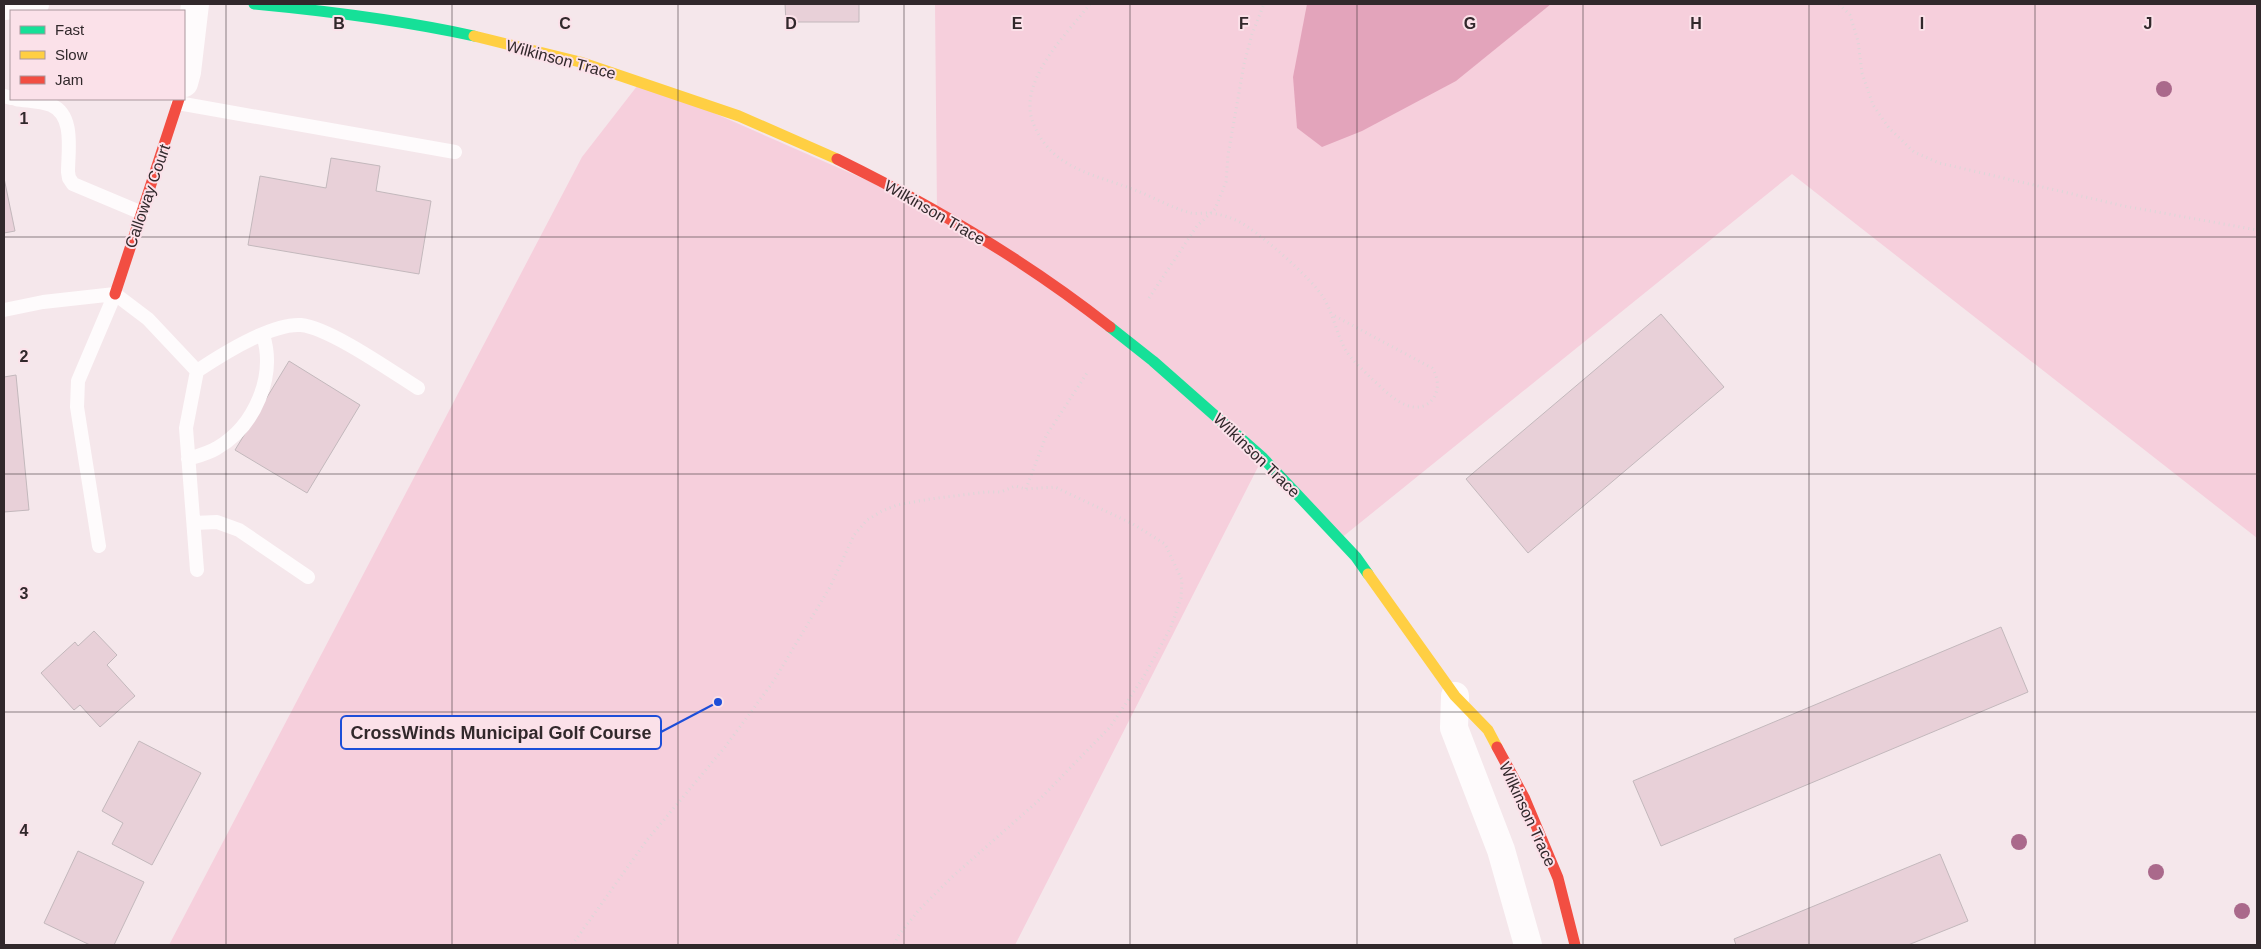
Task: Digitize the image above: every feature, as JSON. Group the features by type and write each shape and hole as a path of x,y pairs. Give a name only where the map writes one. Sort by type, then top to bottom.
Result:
{"street":[{"path":"4,6 35,4"},
{"name":"Calloway Court","path":"185,79 195,4"},
{"name":"Wilkinson Trace","path":"254,4 330,11 414,23 580,62 739,116 816,149 892,186 984,240 1078,302 1167,373 1263,458 1356,557 1455,696 1488,730 1524,797 1558,878 1575,945"},
{"name":"Calloway Court","path":"115,294 178,100"},
{"path":"1455,696 1454,728 1501,850 1528,945"}],"lane":[{"path":"185,96 455,152"},
{"path":"21,100 51,106 61,112 67,123 68,172 69,178 74,184 142,213"},
{"path":"99,546 77,407 78,381 115,294"},
{"path":"4,310 43,302 115,294 148,319 197,371"},
{"path":"197,570 186,428 197,371 218,357 277,328 301,325 328,334 418,388"},
{"path":"188,459 217,448 238,432 261,398 268,374 268,351 263,335"},
{"path":"194,523 218,522 239,530 308,577"}],"path":[{"path":"1090,4 1053,49 1036,78 1030,108 1033,123 1047,146 1076,170 1191,213 1230,217 1250,228 1276,250 1322,295 1333,315 1346,350 1369,376 1405,404 1414,407 1425,406 1433,400 1438,385 1438,376 1432,368 1333,315"},
{"path":"1149,298 1197,226 1215,209 1226,182 1228,155 1244,64 1252,34 1264,4"},
{"path":"1839,4 1850,15 1858,41 1862,72 1873,106 1889,128 1914,152 1939,164 2124,206 2257,230"},
{"path":"1026,489 1046,436 1087,373"},
{"path":"572,945 647,840 725,746 773,682 830,587 854,535 867,520 897,505 930,499 1001,492 1014,486 1026,489 1055,488 1133,524 1165,544 1182,580 1182,598 1171,627 1156,655 1110,727 1037,802 952,877 918,911 898,936 894,945"}],"shaded area":[{"path":"935,4 2257,4 2257,538 1792,174 1340,539 1260,463 1015,945 169,945 582,157 641,81 937,211"},
{"path":"1307,4 1551,4 1456,81 1362,131 1322,147 1297,128 1293,77"}],"building":[{"path":"785,4 859,4 859,22 786,22"},
{"path":"331,158 380,166 376,191 431,201 419,274 248,245 260,176 326,188"},
{"path":"4,178 15,231 4,233"},
{"path":"1661,314 1724,387 1528,553 1466,479"},
{"path":"289,361 360,405 307,493 235,450"},
{"path":"16,375 29,510 4,512 4,377"},
{"path":"2001,627 2028,692 1661,846 1633,781"},
{"path":"94,631 117,655 107,665 135,696 100,727 80,705 74,710 41,673 75,642 78,646"},
{"path":"139,741 201,773 152,865 112,844 123,823 102,811"},
{"path":"78,851 144,882 114,945 90,945 44,923"},
{"path":"1940,854 1968,921 1908,945 1736,945 1734,939"}],"traffic: fast":[{"path":"254,4 364,17 474,36"},
{"path":"1110,327 1153,361 1263,458 1356,557 1368,574"}],"traffic: slow":[{"path":"474,36 580,62 739,116 837,159"},
{"path":"1368,574 1455,696 1488,730 1497,747"}],"traffic: jam":[{"path":"115,294 179,100"},
{"path":"837,159 943,215 978,236 1012,257 1110,327"},
{"path":"1497,747 1524,797 1558,878 1575,945"}],"place":[{"name":"CrossWinds Municipal Golf Course","path":"718,702"}]}
